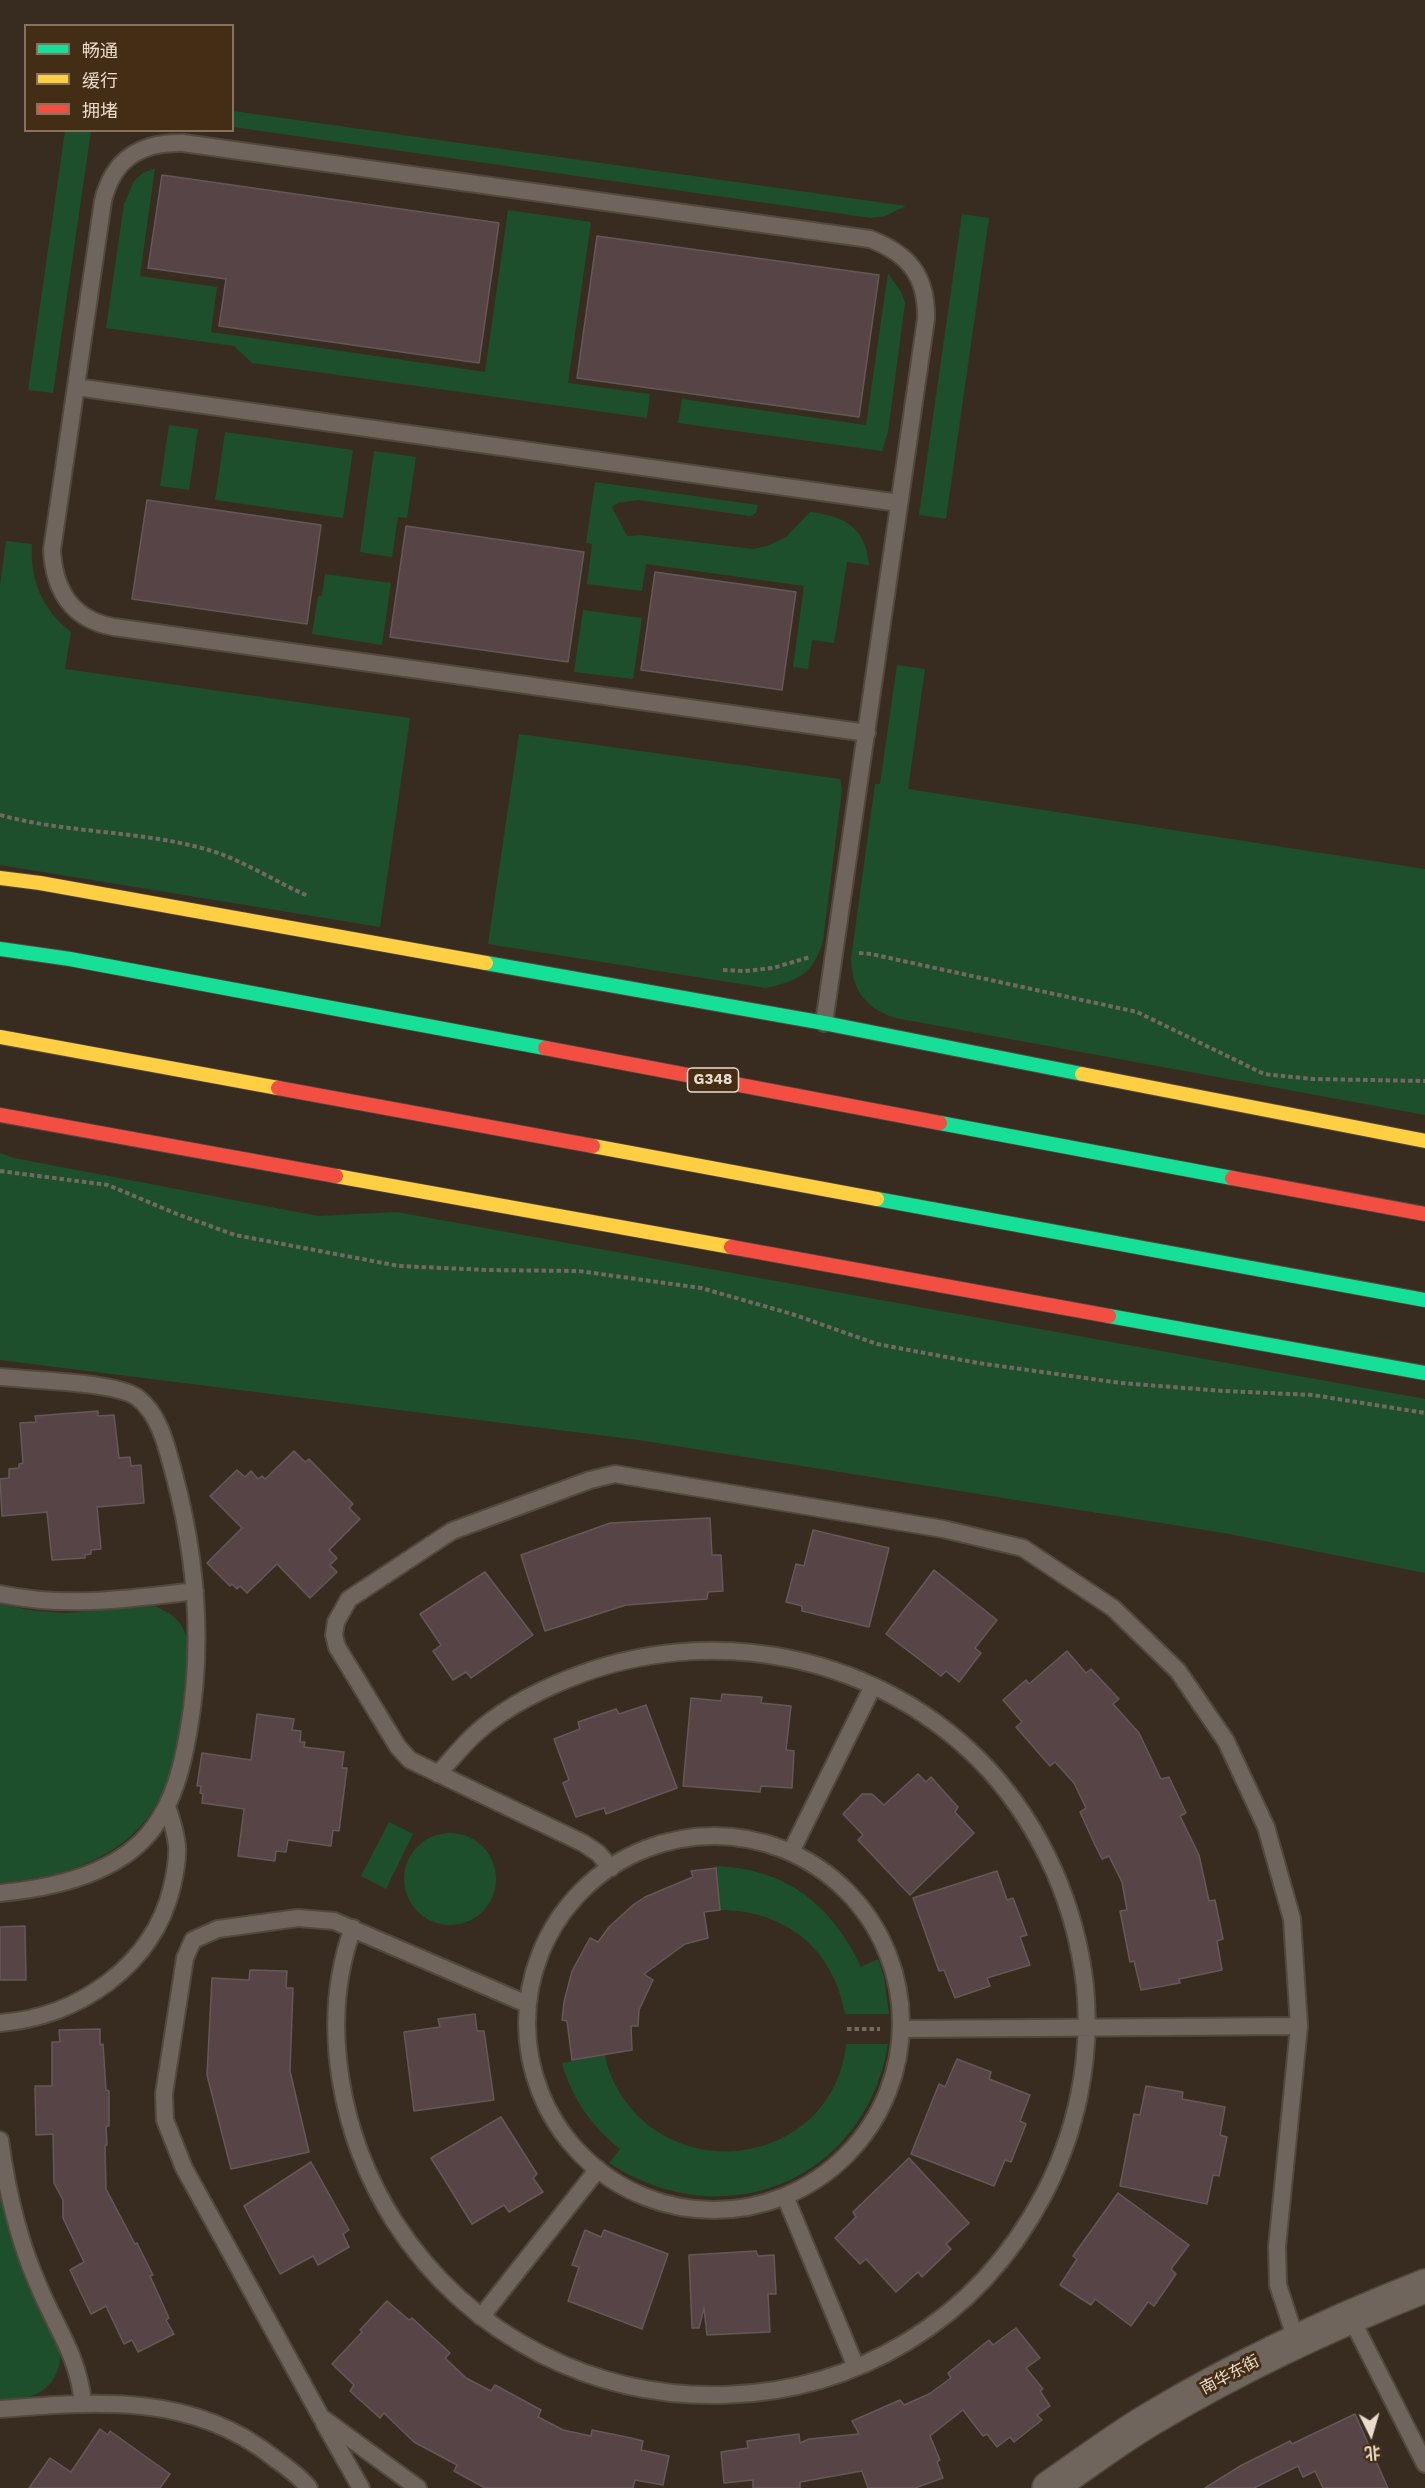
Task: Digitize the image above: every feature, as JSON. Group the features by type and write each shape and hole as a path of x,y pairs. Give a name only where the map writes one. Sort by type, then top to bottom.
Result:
{"main road":[{"path":"0,878 40,883 824,1023 1425,1142"},
{"path":"0,937 70,959"},
{"name":"G348","path":"0,949 70,959 1425,1214"},
{"path":"0,1037 1425,1300"},
{"path":"0,1115 1425,1373"}],"street":[{"name":"南华东街","path":"1049,2488 1154,2417 1296,2340 1425,2286"}],"lane":[{"path":"824,1023 867,733 900,503 926,301 921,282 904,256 889,246 870,239 183,143 165,142 137,151 123,161 106,188 52,550 57,583 71,606 92,620 114,627 867,733"},
{"path":"76,387 900,503"},
{"path":"0,1377 114,1387 128,1391 146,1405 153,1414 166,1446 190,1540 198,1649 195,1688 179,1776 167,1806 154,1828 140,1844 106,1865 67,1881 0,1893"},
{"path":"611,1868 598,1853 583,1843 410,1760 398,1748 337,1647 334,1635 336,1622 349,1599 452,1531 590,1480 615,1474 944,1529 1023,1548 1121,1616 1178,1671 1226,1741 1266,1827 1292,1919 1299,2026 1277,2247 1278,2285 1296,2340"},
{"path":"0,1594 40,1601 72,1603 103,1602 195,1591"},
{"path":"353,1928 342,1965 338,1996 337,2039 342,2083 351,2125 365,2166 384,2205 408,2241 435,2275 466,2306 538,2354 578,2372 620,2385 663,2393 706,2396 750,2394 793,2387 856,2367 913,2337 948,2312 981,2283 1009,2250 1034,2214 1054,2175 1070,2135 1080,2093 1086,2049 1087,2007 1082,1963 1073,1921 1040,1841 1016,1804 988,1770 957,1740 922,1714 873,1686 804,1661 761,1653 717,1650 674,1652 631,1658 589,1670 559,1683 511,1708 475,1734 438,1774"},
{"path":"791,1852 873,1686"},
{"path":"0,2023 47,2015 94,1993 117,1978 151,1938 163,1915 175,1873 177,1849 167,1806"},
{"path":"734,1837 791,1852 817,1866 840,1884 877,1930 890,1956 898,1984 902,2029 896,2071 886,2099 872,2125 854,2148 808,2185 785,2196 753,2206 724,2210 694,2209 666,2204 638,2194 612,2180 568,2141 551,2116 539,2090 530,2062 527,2033 527,2004 536,1965 557,1921 575,1898 596,1878 647,1849 675,1840 734,1837"},
{"path":"361,2488 184,2168 165,2120 164,2094 185,1958 193,1940 218,1929 298,1918 334,1921 527,2004"},
{"path":"902,2029 1299,2026"},
{"path":"0,2140 7,2183 22,2242 52,2318 71,2352 81,2382 83,2403"},
{"path":"481,2317 598,2169"},
{"path":"785,2196 856,2367"},
{"path":"1350,2316 1425,2464"},
{"path":"0,2409 83,2403 137,2406 193,2414 243,2436 267,2452 309,2488"},
{"path":"321,2416 418,2488"}],"path":[{"path":"0,815 33,824 125,833 213,852 317,899"},
{"path":"849,953 871,954 1137,1012 1264,1074 1312,1079 1425,1081"},
{"path":"715,969 745,971 773,968 801,958 820,956"},
{"path":"0,1171 108,1185 177,1214 235,1234 399,1266 579,1271 690,1287 792,1314 877,1344 978,1363 1121,1383 1314,1395 1425,1413"},
{"path":"847,2029 902,2029"}],"green space":[{"path":"234,111 906,206 885,216 871,218 234,127"},
{"path":"65,132 91,132 53,393 28,390"},
{"path":"155,168 140,276 217,287 211,332 485,372 508,210 591,222 568,383 650,394 647,418 252,363 234,346 106,328 124,204 134,181 143,173"},
{"path":"962,214 989,218 946,519 919,515"},
{"path":"888,273 901,292 905,303 888,432 882,451 678,423 682,399 866,425"},
{"path":"169,425 198,429 189,490 160,486"},
{"path":"225,432 353,450 343,518 215,500"},
{"path":"374,451 416,457 407,518 398,517 392,557 360,552"},
{"path":"595,482 758,505 756,513 750,516 638,500 618,503 612,507 627,536 639,535 753,549 767,546 786,537 810,512 834,517 852,526 863,542 869,565 847,562 834,643 812,640 808,669 793,667 804,586 646,564 642,591 587,584 592,544 586,543"},
{"path":"6,541 32,544 33,570 40,593 52,614 71,632 65,669 410,718 380,927 0,865 0,585"},
{"path":"325,574 391,583 382,645 312,634 318,596 322,596"},
{"path":"583,610 642,618 633,679 574,672"},
{"path":"897,665 925,669 908,789 1425,869 1425,1115 895,1018 868,1003 857,989 851,959 875,784 880,784"},
{"path":"519,734 840,779 842,790 823,941 809,969 795,979 766,988 488,944"},
{"path":"0,1153 14,1158 318,1216 397,1212 1425,1399 1425,1573 1224,1533 638,1440 0,1360"},
{"path":"0,1604 35,1611 66,1613 155,1606 169,1613 180,1623 187,1639 188,1651 181,1722 173,1762 159,1800 148,1817 121,1844 90,1862 55,1874 0,1883"},
{"path":"389,1822 413,1834 386,1889 361,1876"},
{"path":"450,1833 467,1837 482,1847 492,1862 496,1879 492,1896 482,1911 467,1921 450,1925 433,1921 418,1911 408,1896 404,1879 408,1862 418,1847 433,1837"},
{"path":"716,1866 764,1874 804,1894 821,1908 836,1925 861,1967 878,1959 884,1977 889,2014 845,2014 830,1970 803,1938 765,1917 720,1910"},
{"path":"846,2044 888,2044 874,2092 851,2131 820,2162 783,2183 742,2194 698,2195 653,2185 609,2163 620,2149 584,2111 571,2088 562,2063 605,2055 615,2085 624,2099 634,2112 663,2135 695,2148 729,2151 762,2146 793,2132 819,2110 837,2080"},
{"path":"0,2194 9,2231 22,2267 31,2291 53,2334 60,2358 58,2369 52,2380 41,2392 26,2398 0,2401"}],"building":[{"path":"162,175 499,223 479,363 219,326 226,279 148,268"},
{"path":"597,236 879,275 859,417 577,378"},
{"path":"147,500 321,525 307,624 132,599"},
{"path":"406,526 584,552 568,662 390,637"},
{"path":"655,572 796,592 782,690 641,670"},
{"path":"98,1411 98,1416 114,1415 119,1458 130,1457 131,1466 141,1465 144,1503 97,1507 101,1549 91,1550 91,1554 85,1555 85,1558 52,1560 47,1512 2,1516 0,1479 9,1478 9,1469 19,1468 19,1464 23,1463 20,1423 36,1422 35,1416"},
{"path":"294,1451 305,1462 309,1459 353,1504 349,1508 360,1519 329,1550 337,1558 330,1565 337,1572 310,1598 277,1564 247,1593 240,1586 237,1589 232,1584 230,1586 207,1563 242,1528 210,1496 237,1470 245,1477 251,1471 258,1479 262,1476 265,1479"},
{"path":"710,1518 712,1555 721,1555 723,1591 708,1592 707,1599 626,1605 545,1631 521,1555 610,1523"},
{"path":"813,1530 889,1548 869,1627 802,1611 802,1606 786,1602 796,1564 804,1566"},
{"path":"934,1570 997,1620 975,1648 981,1653 959,1682 946,1671 941,1676 886,1634"},
{"path":"485,1572 533,1635 471,1678 466,1672 453,1680 433,1651 441,1645 420,1614"},
{"path":"1067,1651 1086,1673 1091,1669 1119,1699 1113,1704 1139,1733 1161,1779 1169,1777 1186,1813 1180,1816 1199,1855 1209,1901 1215,1900 1223,1939 1217,1941 1222,1970 1179,1979 1180,1983 1141,1990 1134,1961 1130,1962 1120,1911 1127,1910 1122,1882 1109,1856 1102,1859 1095,1845 1080,1812 1086,1808 1074,1783 1055,1762 1050,1766 1016,1727 1022,1722 1003,1700 1026,1680 1029,1684"},
{"path":"722,1694 762,1697 761,1703 791,1706 786,1750 794,1751 792,1788 761,1786 760,1792 683,1786 691,1698 721,1701"},
{"path":"646,1705 677,1788 606,1814 604,1808 576,1817 563,1783 569,1780 554,1739 580,1729 578,1722 616,1709 619,1714"},
{"path":"257,1714 294,1719 292,1730 301,1731 300,1742 305,1742 304,1747 344,1752 342,1768 347,1768 339,1831 333,1830 331,1846 288,1840 286,1852 276,1851 275,1861 238,1856 244,1809 202,1803 201,1786 197,1786 202,1753 251,1760"},
{"path":"918,1774 926,1782 931,1777 958,1807 955,1812 974,1833 910,1895 858,1840 863,1835 843,1814 862,1794 872,1794 884,1805"},
{"path":"716,1868 720,1910 704,1912 708,1938 685,1944 644,1974 653,1980 639,2010 638,2026 631,2026 632,2050 572,2060 567,2021 562,2020 564,2002 572,1971 590,1938 598,1942 609,1927 633,1905 645,1897 693,1877 691,1871"},
{"path":"997,1871 1007,1900 1013,1898 1027,1935 1020,1937 1030,1965 987,1978 990,1986 955,1998 944,1970 939,1971 913,1898"},
{"path":"25,1926 26,1980 0,1980 0,1927"},
{"path":"250,1970 287,1971 286,1988 293,1988 290,2071 309,2152 231,2169 207,2075 212,1978 249,1980"},
{"path":"475,2014 477,2031 484,2031 494,2100 414,2111 404,2032 440,2027 438,2019"},
{"path":"100,2029 106,2090 109,2091 109,2126 106,2126 107,2145 105,2145 106,2189 153,2275 150,2276 169,2318 166,2320 174,2334 138,2352 132,2340 124,2344 106,2306 91,2314 70,2270 84,2262 63,2218 63,2200 54,2183 53,2134 36,2135 35,2086 52,2086 52,2042 60,2042 59,2030"},
{"path":"957,2059 991,2072 989,2079 1030,2095 1020,2121 1026,2124 1011,2162 1005,2160 994,2186 911,2154 939,2084 945,2087"},
{"path":"1146,2086 1183,2092 1182,2099 1225,2107 1220,2135 1227,2137 1219,2176 1213,2175 1207,2204 1120,2186 1134,2114 1140,2115"},
{"path":"501,2117 537,2174 533,2178 543,2192 509,2212 504,2205 472,2224 431,2158"},
{"path":"909,2158 969,2223 946,2244 951,2249 922,2277 918,2272 896,2292 866,2259 860,2264 835,2238 856,2217 853,2212"},
{"path":"311,2162 349,2230 343,2234 349,2247 318,2265 313,2256 280,2274 244,2206"},
{"path":"1118,2193 1189,2245 1171,2269 1176,2274 1154,2306 1148,2302 1131,2326 1095,2299 1091,2305 1060,2285 1077,2259 1073,2256"},
{"path":"585,2230 601,2237 604,2230 668,2254 642,2329 568,2301 579,2267 572,2265"},
{"path":"756,2251 758,2256 774,2255 776,2294 768,2294 770,2332 707,2335 704,2308 699,2328 692,2328 689,2255"},
{"path":"387,2301 409,2320 412,2318 450,2353 445,2358 466,2378 491,2391 495,2385 541,2410 538,2417 563,2430 591,2436 592,2430 631,2438 643,2441 641,2450 669,2456 663,2485 635,2480 633,2488 485,2488 454,2471 457,2465 414,2442 384,2413 380,2418 350,2391 354,2385 332,2364"},
{"path":"1016,2328 1040,2358 1026,2368 1043,2389 1040,2391 1050,2406 1037,2415 1042,2420 1014,2442 1010,2437 997,2447 987,2434 983,2436 963,2410 930,2436 940,2460 937,2462 943,2478 915,2488 868,2488 862,2471 800,2482 800,2488 753,2488 753,2480 724,2483 721,2452 748,2448 747,2441 799,2434 800,2443 809,2439 859,2434 852,2421 900,2400 904,2405 929,2394 951,2378 948,2373 989,2340 993,2345"},
{"path":"1355,2414 1388,2488 1323,2488 1315,2471 1303,2477 1298,2466 1254,2488 1205,2488 1242,2465 1290,2441 1292,2444"},
{"path":"100,2429 108,2435 110,2431 170,2474 160,2488 29,2488 50,2458 71,2472"}],"traffic: fast":[{"path":"0,949 70,959 545,1048"},
{"path":"486,963 824,1023 1082,1074"},
{"path":"940,1123 1232,1178"},
{"path":"877,1199 1425,1300"},
{"path":"1109,1316 1425,1373"}],"traffic: slow":[{"path":"0,878 40,883 486,963"},
{"path":"0,1037 278,1088"},
{"path":"1082,1074 1425,1141"},
{"path":"593,1146 877,1199"},
{"path":"336,1176 731,1247"}],"traffic: jam":[{"path":"545,1048 940,1123"},
{"path":"278,1088 593,1146"},
{"path":"0,1115 336,1176"},
{"path":"1232,1178 1425,1214"},
{"path":"731,1247 1109,1316"}]}
